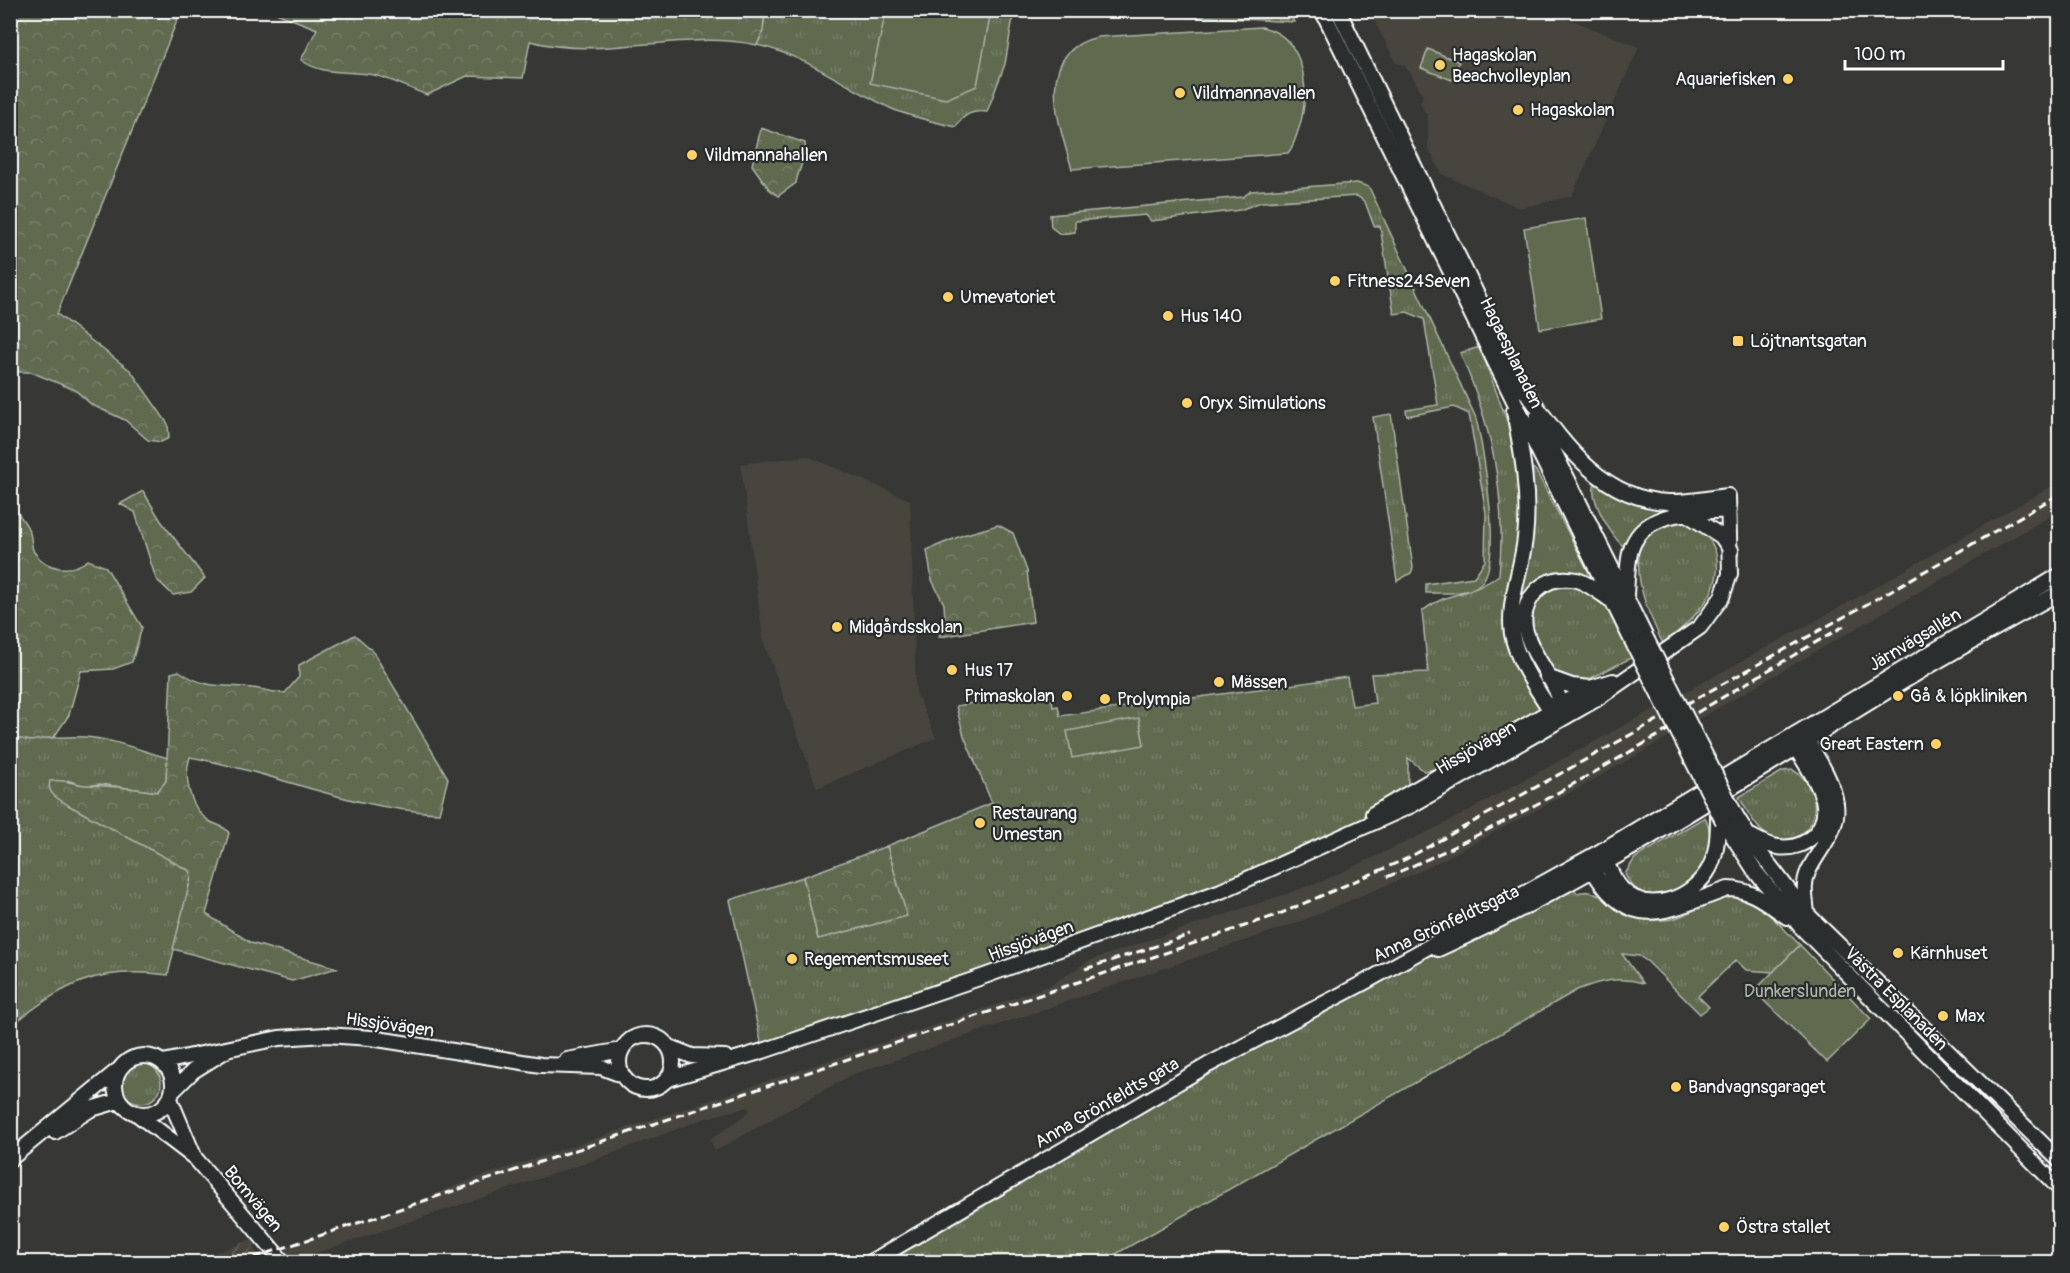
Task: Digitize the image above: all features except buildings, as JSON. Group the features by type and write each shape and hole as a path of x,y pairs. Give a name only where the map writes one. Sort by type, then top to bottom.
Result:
{"main road":[{"name":"Hagaesplanaden","path":"1322,10 1516,390 1724,817"},
{"name":"Hagaesplanaden","path":"1338,10 1516,390"},
{"name":"Hissjövägen","path":"669,1078 763,1051 979,978 1221,891 1412,805 1690,635 1708,617 1722,597 1728,580 1731,550 1728,496 1667,502 1624,492 1596,475 1516,390"},
{"path":"1516,390 1527,516 1512,607 1512,631 1522,661 1560,713"},
{"path":"1560,713 1548,677 1531,649 1526,630 1526,615 1532,596 1548,582 1566,578 1589,585 1619,599 1630,554 1642,531 1659,519 1729,510"},
{"path":"1687,514 1721,536 1731,550"},
{"name":"Järnvägsallén","path":"1799,740 2060,575"},
{"name":"Järnvägsallén","path":"1799,740 2060,592"},
{"path":"1548,677 1572,686 1590,688"},
{"name":"Hissjövägen","path":"1560,713 1590,688 1623,678"},
{"path":"1747,834 1770,845 1795,847 1809,840 1820,828 1823,801 1799,740"},
{"path":"1799,740 1830,785 1836,806 1832,830 1807,873 1805,891 1808,914"},
{"name":"Anna Grönfeldtsgata","path":"1365,982 1486,928 1799,740"},
{"path":"1603,856 1621,888 1637,898 1660,902 1678,898 1697,886 1711,865 1724,817"},
{"name":"Västra Esplanaden","path":"1724,817 1747,834 1808,914 2060,1161"},
{"name":"Västra Esplanaden","path":"1724,817 1755,871 1801,927 2060,1189"},
{"path":"1589,865 1608,893 1637,910 1670,911 1728,889 1738,889 1757,897 1801,927"},
{"name":"Anna Grönfeldts gata","path":"872,1263 1208,1065 1365,982"},
{"name":"Hissjövägen","path":"163,1062 279,1038 326,1035 371,1038 541,1065 601,1067 622,1075"},
{"path":"647,1035 661,1039 669,1047 673,1060 669,1078 652,1089 636,1088 622,1075 619,1062 627,1042 647,1035"},
{"name":"Hissjövägen","path":"171,1095 193,1071 234,1046"},
{"name":"Hissjövägen","path":"669,1047 692,1056 721,1058 763,1051"},
{"name":"Hissjövägen","path":"541,1065 622,1050"},
{"path":"10,1160 125,1062 136,1056 146,1056 163,1062 169,1070 171,1095 158,1111 137,1114 126,1109 118,1101 114,1083 117,1071"},
{"name":"Bomvägen","path":"171,1095 195,1158"},
{"path":"10,1160 91,1109 118,1101"},
{"name":"Bomvägen","path":"137,1114 195,1158 283,1263"}],"shaded area":[{"name":"Hagaskolan","path":"1369,11 1557,11 1559,15 1639,47 1572,196 1520,208 1442,174 1428,148 1428,117 1420,103 1423,95 1404,65 1396,63"},
{"name":"Midgårdsskolan","path":"807,456 910,500 916,692 936,738 817,788 763,640 741,464"},
{"path":"2059,482 2059,511 1590,782 1423,870 1294,924 851,1075 715,1151 710,1140 749,1112 748,1107 706,1118 592,1161 289,1262 240,1262 396,1210 470,1180 992,1006 1053,984 1088,961 1321,882 1444,824 1844,605"},
{"path":"260,1236 253,1248 264,1262 193,1262"}],"green space":[{"path":"11,10 181,11 57,314 131,371 168,424 169,438 161,442 148,440 125,420 92,405 75,390 31,372 11,374"},
{"path":"765,10 763,31 757,45 700,40 586,48 530,41 523,78 467,76 427,95 374,75 327,70 309,65 301,60 317,29 271,11"},
{"path":"765,11 1014,11 1005,64 987,112 969,114 956,127 898,111 792,56 757,45 763,31"},
{"path":"886,11 991,11 977,86 946,99 870,83"},
{"path":"1107,11 1288,11 1294,22"},
{"name":"Vildmannavallen","path":"1262,27 1277,33 1288,42 1302,67 1303,113 1295,141 1288,153 1072,169 1061,132 1055,92 1057,74 1064,58 1077,45 1098,37"},
{"name":"Hagaskolan Beachvolleyplan","path":"1428,49 1459,62 1452,80 1421,68"},
{"path":"761,128 805,143 805,154 796,183 778,196 769,189 752,165"},
{"path":"1357,183 1369,187 1476,418 1487,479 1491,531 1487,572 1480,584 1469,590 1454,593 1426,593 1426,584 1474,577 1485,561 1486,513 1469,414 1454,407 1407,416 1406,410 1438,405 1424,319 1407,312 1394,314 1380,226 1374,226 1365,202 1357,196 1261,202 1240,210 1151,221 1146,215 1075,221 1075,232 1060,234 1051,227 1050,215 1243,197 1251,191"},
{"path":"1586,218 1601,319 1540,329 1524,228"},
{"path":"1480,347 1508,424 1515,452 1536,471 1633,657 1587,680 1451,766 1424,771 1408,758 1408,795 1306,853 763,1051 730,900 803,877 818,938 906,916 887,846 992,803 964,736 956,706 1051,689 1053,707 1058,706 1060,716 1347,677 1352,706 1375,703 1371,674 1428,672 1422,611 1441,600 1479,587 1499,575 1501,517 1499,489 1489,434 1460,353"},
{"path":"1391,414 1413,568 1411,573 1397,581 1373,417"},
{"path":"1595,483 1627,500 1659,508 1659,512 1641,523 1626,548 1615,537 1598,508 1594,490"},
{"path":"143,491 161,521 205,578 191,592 173,595 156,579 135,512 120,504"},
{"path":"11,506 22,518 31,535 34,552 46,563 67,568 88,560 106,567 142,627 132,662 113,669 81,671 69,715 54,737 31,741 11,737"},
{"path":"1679,521 1703,532 1710,541 1715,552 1717,576 1706,601 1675,635 1663,644 1645,602 1640,580 1639,557 1636,555 1644,541 1653,532"},
{"path":"998,525 1013,533 1027,571 1033,622 939,637 945,619 944,604 932,580 927,550 963,535"},
{"path":"355,635 372,650 448,778 439,813 376,805 190,757 188,783 197,809 202,816 225,828 229,833 206,914 251,943 337,968 292,981 173,949 191,878 190,871 61,801 52,793 49,786 50,781 60,780 81,785 157,792 166,781 171,673 179,671 206,684 285,693 299,677 299,665"},
{"path":"1139,718 1144,745 1072,758 1067,731"},
{"path":"10,737 96,738 168,758 166,781 157,792 100,784 85,786 67,780 142,844 190,871 191,878 168,975 121,973 83,981 48,999 11,1026"},
{"path":"1793,770 1806,781 1813,795 1814,809 1810,823 1802,833 1791,839 1778,840 1759,829 1739,797 1783,771"},
{"path":"1705,817 1710,836 1707,855 1698,872 1684,885 1668,893 1652,895 1637,889 1625,874 1635,858"},
{"path":"887,846 907,916 818,939 803,877"},
{"path":"1569,882 1577,893 1596,894 1626,912 1657,920 1681,916 1720,899 1740,897 1764,910 1800,945 1773,972 1746,970 1736,960 1698,996 1709,1007 1700,1014 1648,962 1639,956 1622,954 1643,983 1626,980 1610,981 1577,990 1102,1262 871,1262 1208,1065"},
{"name":"Dunkerslunden","path":"1800,945 1871,1019 1827,1062 1754,991"},
{"path":"141,1063 149,1064 155,1069 160,1075 160,1091 155,1097 149,1102 141,1103 133,1102 127,1097 122,1091 121,1083 122,1075 127,1069 133,1064"}],"waterway":[{"path":"779,10 797,17"}],"railway":[{"path":"241,1262 1277,915 1406,859 1869,603 2060,494"},
{"path":"1387,877 1446,850 1562,790 1844,626"},
{"path":"1085,969 1190,935"}],"place":[{"name":"Hagaskolan Beachvolleyplan","path":"1440,65"},
{"name":"Aquariefisken","path":"1788,79"},
{"name":"Vildmannavallen","path":"1180,93"},
{"name":"Hagaskolan","path":"1518,110"},
{"name":"Vildmannahallen","path":"692,155"},
{"name":"Fitness24Seven","path":"1335,281"},
{"name":"Umevatoriet","path":"948,297"},
{"name":"Hus 140","path":"1168,316"},
{"name":"Löjtnantsgatan","path":"1738,341"},
{"name":"Oryx Simulations","path":"1187,403"},
{"name":"Midgårdsskolan","path":"837,627"},
{"name":"Hus 17","path":"952,670"},
{"name":"Mässen","path":"1219,682"},
{"name":"Primaskolan","path":"1067,696"},
{"name":"Gå & löpkliniken","path":"1898,696"},
{"name":"Prolympia","path":"1105,699"},
{"name":"Great Eastern","path":"1936,744"},
{"name":"Restaurang Umestan","path":"980,823"},
{"name":"Kärnhuset","path":"1898,953"},
{"name":"Regementsmuseet","path":"792,959"},
{"name":"Max","path":"1943,1016"},
{"name":"Bandvagnsgaraget","path":"1676,1087"},
{"name":"Östra stallet","path":"1724,1227"}]}
